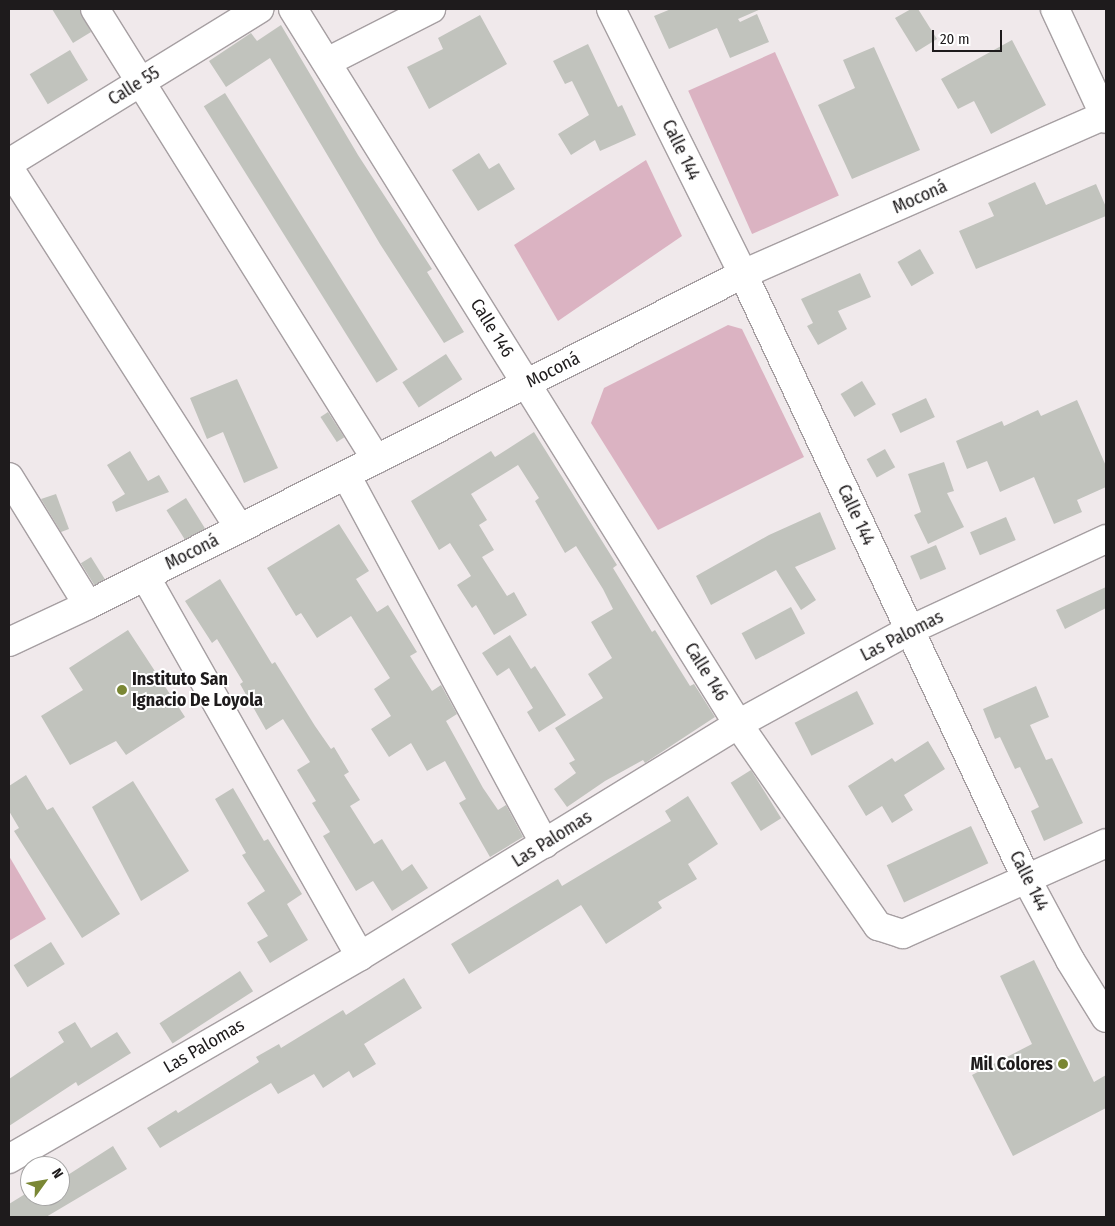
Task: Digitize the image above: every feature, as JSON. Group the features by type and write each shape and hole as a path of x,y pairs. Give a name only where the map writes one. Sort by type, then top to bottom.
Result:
{"street":[{"path":"95,9 376,459"},
{"name":"Calle 55","path":"9,164 259,9"},
{"name":"Calle 146","path":"293,9 738,724 878,926 904,934 1106,843"},
{"path":"327,62 431,9"},
{"name":"Calle 144","path":"611,9 743,274 1027,880 1070,960 1106,1018"},
{"path":"1055,9 1106,117"},
{"name":"Moconá","path":"9,642 88,605 743,274 1106,117"},
{"path":"9,168 239,528"},
{"path":"346,474 545,844"},
{"path":"9,477 88,605"},
{"name":"Las Palomas","path":"9,1159 360,956 738,724 910,630 1106,539"},
{"path":"145,576 360,956"}],"shaded area":[{"path":"775,52 839,195 752,234 688,91"},
{"path":"646,160 682,236 558,321 514,245"},
{"path":"728,325 742,329 804,457 658,530 591,423 604,388"},
{"path":"9,856 46,919 9,941"}],"building":[{"path":"52,9 80,9 91,32 73,43"},
{"path":"671,9 761,9 738,19 740,22 757,14 769,42 730,58 717,28 669,49 654,16"},
{"path":"911,9 918,9 937,39 916,52 895,18"},
{"path":"480,15 507,64 429,109 407,67 443,49 438,38"},
{"path":"281,25 358,155 432,269 427,272 464,332 444,343 380,244 270,58 226,87 209,61 251,33 257,41"},
{"path":"1012,40 1046,105 991,134 974,101 958,109 941,79"},
{"path":"588,44 618,107 622,105 636,135 600,151 595,140 571,155 558,134 589,115 572,81 565,84 553,61"},
{"path":"874,47 920,150 852,179 818,105 855,88 843,60"},
{"path":"70,50 88,80 48,104 30,74"},
{"path":"225,93 398,369 377,383 204,106"},
{"path":"479,153 489,169 499,163 515,189 478,211 452,170"},
{"path":"1035,182 1046,205 1096,184 1106,207 1106,216 976,269 959,231 994,216 988,203"},
{"path":"920,249 934,273 911,286 897,262"},
{"path":"860,273 871,297 838,311 847,329 818,345 807,326 813,323 801,299"},
{"path":"446,354 462,379 419,407 402,382"},
{"path":"237,379 278,468 244,483 223,432 207,439 190,398"},
{"path":"862,381 876,404 854,417 841,394"},
{"path":"926,398 935,417 900,433 892,414"},
{"path":"1077,400 1106,466 1106,487 1077,500 1082,512 1054,524 1034,477 1000,492 987,461 967,469 956,441 1002,421 1004,426 1038,410 1041,416"},
{"path":"328,412 344,437 337,442 320,417"},
{"path":"534,432 617,565 613,568 652,632 655,630 690,686 694,684 715,717 645,763 643,760 605,781 567,807 554,789 576,773 569,763 575,760 555,728 603,698 588,674 612,658 591,622 613,609 603,589 576,546 565,553 535,501 539,498 518,465 471,494 487,520 479,525 494,550 482,557 507,596 514,592 527,615 494,635 476,605 472,608 457,585 471,576 450,543 439,550 411,501 491,451 495,457"},
{"path":"885,449 895,467 877,478 867,459"},
{"path":"130,451 148,481 159,475 169,492 116,512 112,502 125,494 107,465"},
{"path":"944,462 954,491 947,493 964,527 928,544 914,515 921,512 908,474"},
{"path":"56,494 69,529 61,532 41,499"},
{"path":"186,498 205,529 186,541 166,510"},
{"path":"820,512 836,549 795,567 816,600 801,610 776,570 711,605 696,576 769,535"},
{"path":"1006,517 1016,540 980,555 970,532"},
{"path":"339,524 369,571 356,579 377,612 388,605 417,652 410,656 432,691 441,685 457,714 446,721 483,788 498,810 506,805 523,837 490,857 459,803 466,799 445,761 427,771 411,743 389,757 371,729 391,716 374,689 390,678 351,616 317,638 301,613 296,616 267,568"},
{"path":"936,545 946,569 920,580 910,556"},
{"path":"91,557 105,579 95,585 81,563"},
{"path":"220,579 272,664 275,662 315,726 331,749 334,747 349,772 344,775 360,800 350,806 374,844 382,839 402,871 412,864 428,888 392,911 373,881 356,891 323,836 330,832 312,803 316,801 297,770 310,762 283,719 266,730 240,684 243,682 217,639 212,643 185,601"},
{"path":"1106,587 1106,608 1065,629 1056,610"},
{"path":"791,607 805,633 756,660 742,633"},
{"path":"128,630 185,717 126,755 116,741 70,765 41,716 83,690 69,668"},
{"path":"510,635 531,669 535,666 566,715 539,732 527,712 533,708 509,668 497,676 482,653"},
{"path":"1036,686 1049,717 1030,725 1046,760 1052,758 1083,823 1044,841 1031,811 1039,807 1020,767 1015,769 1000,737 995,739 983,709"},
{"path":"857,691 874,724 811,756 795,723"},
{"path":"928,741 945,769 904,795 913,810 892,823 882,806 866,816 848,786 892,758 895,762"},
{"path":"751,770 781,818 761,831 731,783"},
{"path":"26,775 47,810 53,807 120,914 82,938 14,831 19,828 9,811 9,786"},
{"path":"133,781 189,871 141,901 92,807"},
{"path":"233,788 264,841 268,839 302,894 287,904 308,940 270,963 257,942 268,936 247,903 265,891 242,855 246,853 215,799"},
{"path":"688,796 718,844 688,864 697,879 658,902 662,908 606,944 581,905 469,974 451,944 558,879 562,886 671,821 665,811"},
{"path":"971,826 988,863 904,902 887,865"},
{"path":"51,942 65,964 27,987 14,965"},
{"path":"1034,960 1094,1082 1106,1075 1106,1108 1013,1156 972,1075 1032,1044 1000,976"},
{"path":"240,971 253,991 173,1043 159,1023"},
{"path":"404,978 422,1008 364,1044 376,1064 353,1078 349,1071 323,1088 314,1074 278,1094 271,1083 160,1148 147,1128 176,1110 178,1113 259,1062 256,1057 279,1044 281,1048 343,1010 346,1015"},
{"path":"75,1022 91,1048 117,1032 131,1053 78,1086 76,1082 9,1126 9,1079 64,1042 58,1032"},
{"path":"113,1146 127,1169 70,1203 70,1174"},
{"path":"20,1197 20,1206 65,1206 46,1217 9,1217 9,1204"}],"place":[{"name":"Instituto San Ignacio De Loyola","path":"122,690"},
{"name":"Mil Colores","path":"1063,1064"}]}
